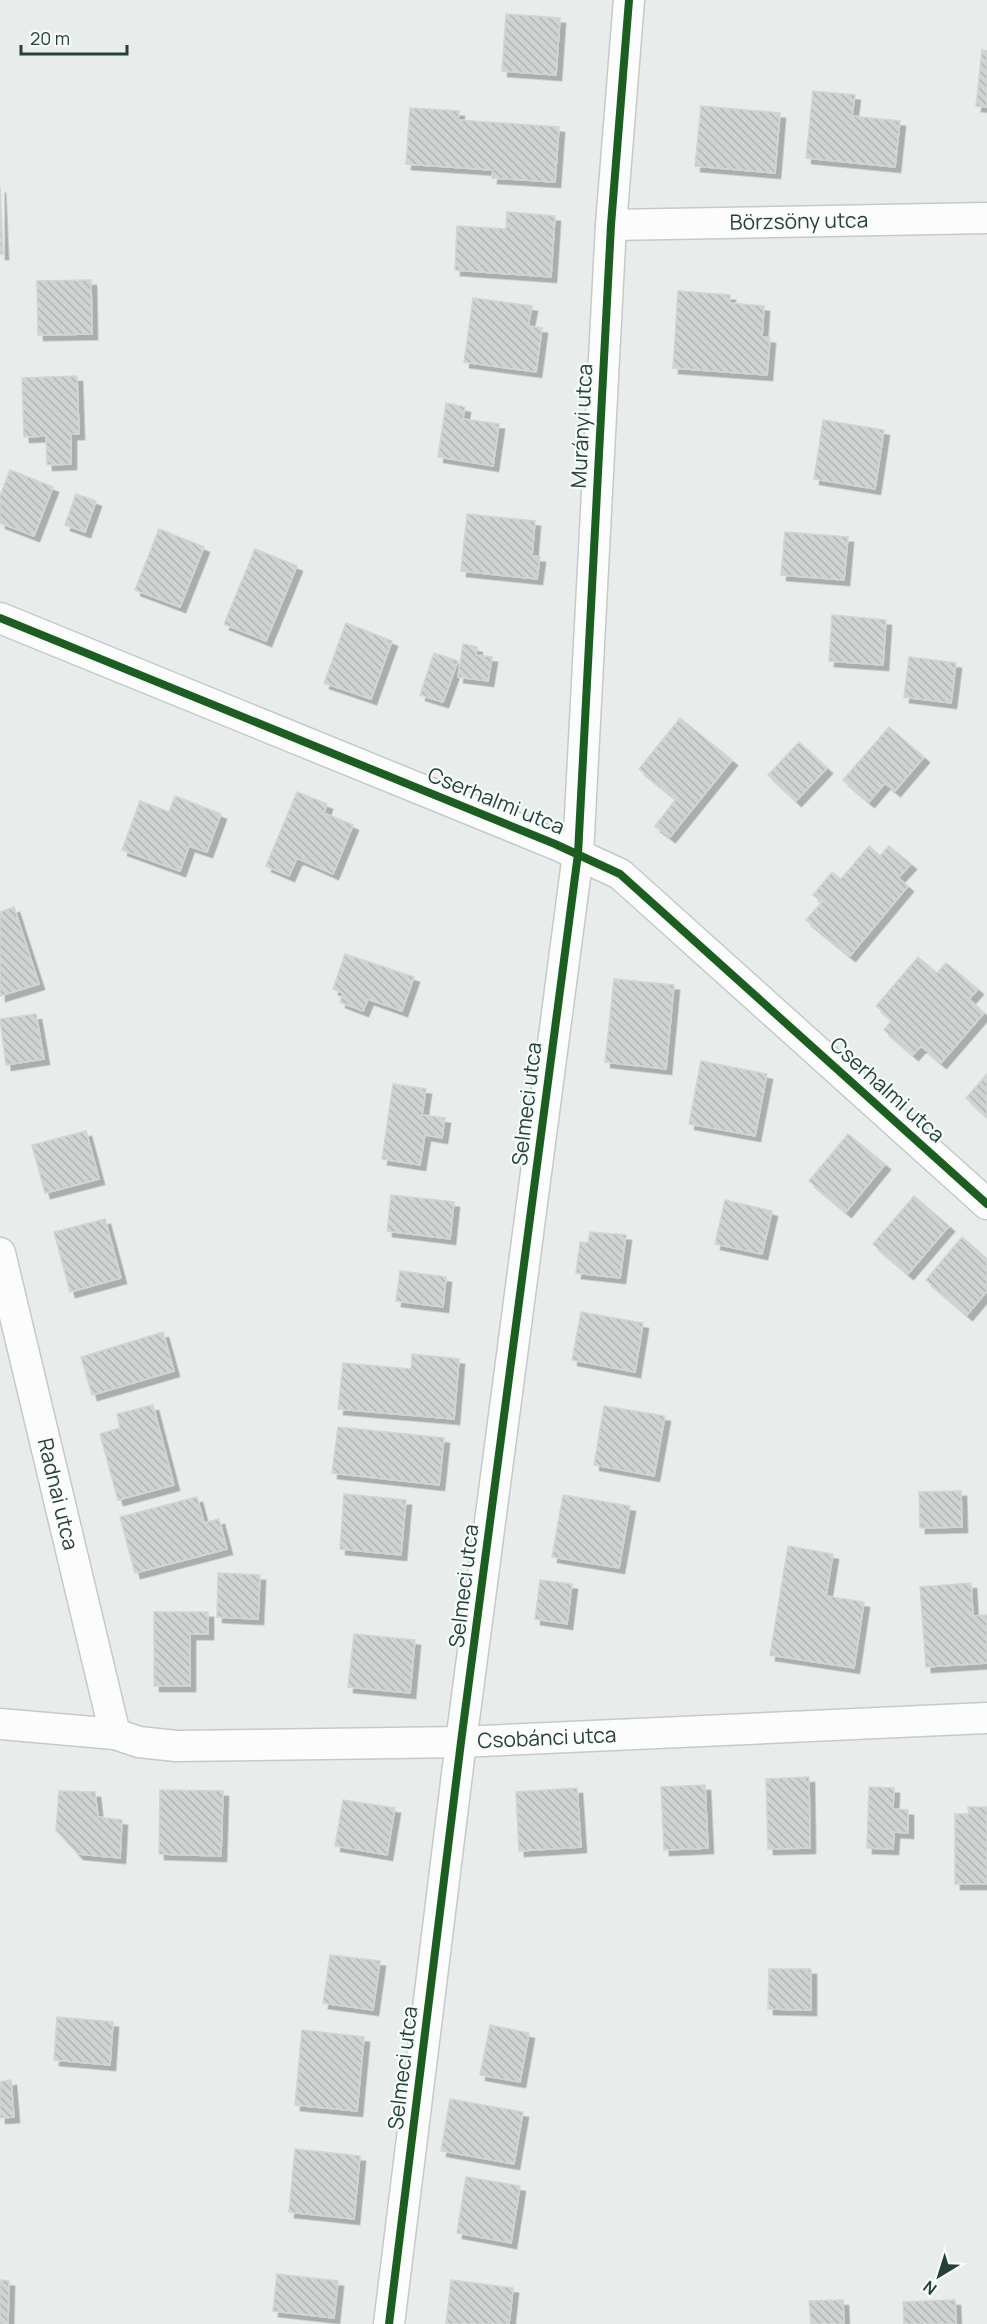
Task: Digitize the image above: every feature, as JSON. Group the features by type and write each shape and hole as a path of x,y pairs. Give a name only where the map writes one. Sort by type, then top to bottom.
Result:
{"street":[{"name":"Murányi utca","path":"578,854 611,225 629,0"},
{"name":"Börzsöny utca","path":"611,225 987,218"},
{"name":"Cserhalmi utca","path":"0,618 578,854 620,874 987,1203"},
{"name":"Selmeci utca","path":"389,2324 461,1742 578,854"},
{"name":"Radnai utca","path":"0,1253 115,1734"},
{"name":"Csobánci utca","path":"0,1724 115,1734 139,1742 176,1746 461,1742 987,1718"}],"building":[{"path":"506,14 560,18 556,75 502,71"},
{"path":"982,50 987,51 987,107 976,106"},
{"path":"813,91 855,95 852,116 900,121 895,167 806,158"},
{"path":"701,106 780,113 775,173 695,166"},
{"path":"410,108 459,111 458,120 559,127 555,182 492,178 493,170 406,164"},
{"path":"0,187 3,254 0,254"},
{"path":"507,212 555,216 551,277 455,270 457,226 506,229"},
{"path":"91,280 92,334 38,335 37,281"},
{"path":"678,291 730,295 730,303 764,306 762,337 770,338 767,375 673,368"},
{"path":"473,298 532,306 528,326 542,328 536,372 464,362"},
{"path":"77,376 79,434 71,434 71,464 47,465 46,436 24,437 22,378"},
{"path":"446,403 465,407 463,419 499,424 493,466 438,457"},
{"path":"823,420 884,430 875,489 814,479"},
{"path":"10,470 53,487 34,536 0,523 0,496"},
{"path":"76,494 96,501 85,532 65,525"},
{"path":"467,514 535,521 532,556 540,557 537,579 461,571"},
{"path":"159,529 204,547 180,607 135,590"},
{"path":"785,532 848,537 844,580 781,575"},
{"path":"255,549 297,566 266,641 224,624"},
{"path":"832,615 886,620 883,665 829,661"},
{"path":"346,623 392,641 371,699 324,683"},
{"path":"463,644 477,647 476,655 492,657 488,681 458,677"},
{"path":"434,653 458,661 443,702 420,695"},
{"path":"909,657 956,663 951,703 904,697"},
{"path":"680,718 732,760 670,837 655,826 676,799 639,769"},
{"path":"889,727 924,757 895,791 885,783 869,802 843,780"},
{"path":"799,742 827,768 796,801 768,775"},
{"path":"297,792 327,804 324,813 353,825 333,874 297,858 289,876 266,866"},
{"path":"175,796 221,814 207,852 189,846 180,871 122,850 140,801 169,812"},
{"path":"869,846 880,856 889,846 911,864 898,878 908,886 850,956 806,920 822,902 813,895 832,872 841,879"},
{"path":"14,907 39,984 0,996 0,912"},
{"path":"345,954 414,977 402,1011 368,999 363,1011 340,1002 343,993 333,989"},
{"path":"918,957 937,973 946,963 978,989 969,999 984,1013 941,1063 921,1046 913,1055 884,1030 892,1020 876,1006"},
{"path":"614,979 674,985 666,1069 605,1062"},
{"path":"36,1014 44,1059 6,1065 0,1019"},
{"path":"701,1061 767,1074 755,1136 689,1124"},
{"path":"987,1074 987,1117 966,1098"},
{"path":"393,1084 426,1089 422,1115 445,1118 442,1138 425,1135 420,1165 382,1159"},
{"path":"86,1131 99,1179 45,1193 32,1145"},
{"path":"848,1134 885,1164 846,1212 809,1181"},
{"path":"391,1195 454,1202 450,1239 387,1231"},
{"path":"914,1196 949,1226 908,1274 873,1244"},
{"path":"725,1200 772,1211 762,1254 715,1244"},
{"path":"105,1219 121,1278 70,1292 54,1232"},
{"path":"590,1232 626,1235 620,1278 576,1273 580,1242 588,1243"},
{"path":"962,1237 987,1259 987,1291 967,1315 926,1280"},
{"path":"400,1271 446,1277 443,1307 396,1301"},
{"path":"581,1312 643,1323 635,1372 572,1360"},
{"path":"163,1332 174,1371 92,1395 81,1357"},
{"path":"412,1354 459,1359 454,1419 338,1409 343,1363 411,1369"},
{"path":"153,1405 174,1485 118,1500 100,1434 120,1428 117,1414"},
{"path":"604,1406 665,1416 654,1476 594,1465"},
{"path":"338,1427 444,1438 439,1485 332,1473"},
{"path":"961,1491 962,1527 920,1528 919,1492"},
{"path":"344,1494 406,1500 401,1555 340,1549"},
{"path":"563,1495 630,1506 619,1568 552,1557"},
{"path":"197,1497 204,1523 219,1519 227,1549 135,1573 120,1517"},
{"path":"788,1546 833,1554 826,1596 864,1602 854,1668 770,1655"},
{"path":"218,1573 260,1575 258,1619 217,1617"},
{"path":"540,1580 572,1584 567,1624 535,1619"},
{"path":"971,1583 973,1616 987,1615 987,1663 926,1667 920,1587"},
{"path":"154,1612 208,1612 208,1634 190,1634 190,1686 154,1686"},
{"path":"354,1634 415,1640 410,1693 348,1687"},
{"path":"809,1777 810,1848 768,1849 766,1779"},
{"path":"705,1785 708,1848 664,1850 661,1787"},
{"path":"869,1787 894,1788 893,1809 908,1810 908,1833 894,1832 893,1849 867,1848"},
{"path":"577,1788 581,1847 519,1851 516,1792"},
{"path":"160,1790 223,1791 221,1856 159,1854"},
{"path":"59,1791 95,1792 98,1817 122,1820 120,1858 78,1854 56,1830"},
{"path":"343,1800 395,1808 387,1855 335,1846"},
{"path":"968,1807 987,1807 987,1884 955,1884 955,1814 969,1814"},
{"path":"330,1955 380,1961 373,2010 323,2003"},
{"path":"769,1969 811,1969 811,2010 768,2009"},
{"path":"57,2017 113,2022 110,2065 54,2060"},
{"path":"490,2025 529,2033 520,2082 480,2075"},
{"path":"302,2030 364,2037 357,2111 295,2105"},
{"path":"11,2080 14,2117 0,2118 0,2082"},
{"path":"450,2099 523,2112 514,2164 441,2151"},
{"path":"295,2149 360,2156 354,2219 289,2212"},
{"path":"466,2177 520,2186 511,2243 457,2233"},
{"path":"277,2274 338,2281 334,2318 273,2311"},
{"path":"0,2280 9,2281 8,2324 0,2324"},
{"path":"451,2280 513,2288 509,2324 446,2324"},
{"path":"843,2300 844,2324 811,2324 809,2301"},
{"path":"955,2300 956,2324 904,2324 903,2302"}],"cycle path":[{"path":"389,2324 461,1742 578,854 611,225 629,0"},
{"path":"0,618 555,844 620,874 987,1204"}]}
